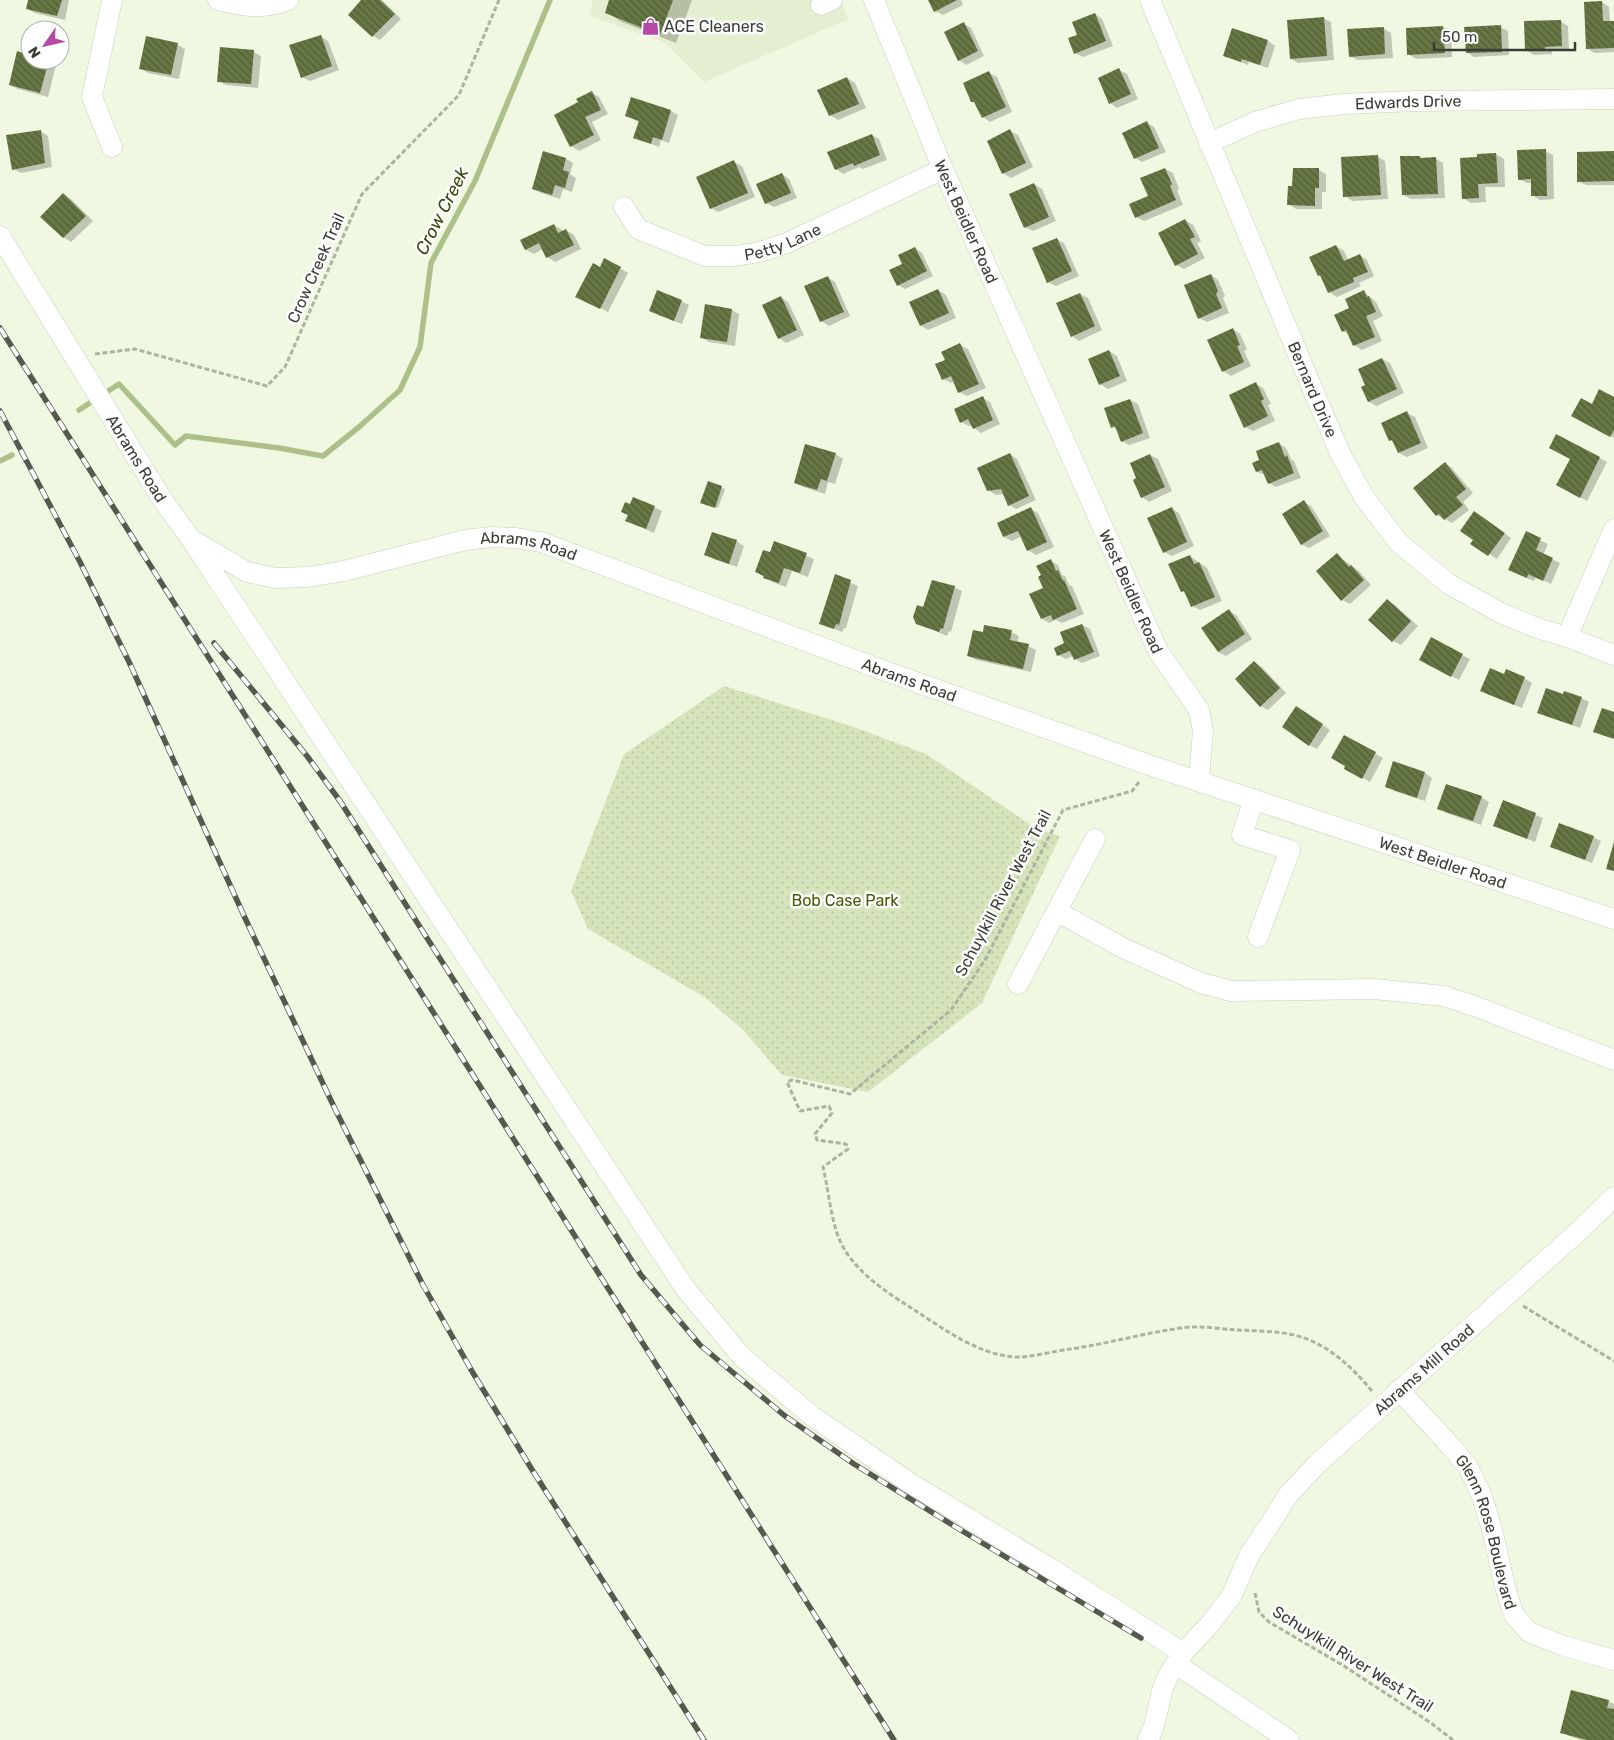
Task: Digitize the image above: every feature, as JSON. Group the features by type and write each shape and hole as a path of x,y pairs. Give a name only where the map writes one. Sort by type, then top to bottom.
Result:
{"street":[{"path":"112,0 92,97 112,147"},
{"path":"218,0 258,7 278,4 288,0"},
{"name":"West Beidler Road","path":"874,0 943,169 1158,651 1199,710 1203,731 1199,780 1614,919"},
{"name":"Bernard Drive","path":"1150,0 1341,455 1364,497 1399,543 1449,584 1499,612 1536,628 1567,637 1614,655"},
{"name":"Edwards Drive","path":"1209,142 1255,122 1299,109 1344,104 1415,101 1614,99"},
{"name":"Petty Lane","path":"624,207 638,229 705,256 735,256 760,252 786,243 943,169"},
{"name":"Abrams Road","path":"0,236 162,498 191,539 247,572 276,578 308,577 344,571 465,540 491,537 541,542 876,668 1146,764 1199,780"},
{"path":"1567,637 1614,529"},
{"path":"191,539 684,1288 741,1356 812,1416 894,1472 1050,1568 1180,1658 1289,1740"},
{"path":"1254,798 1242,835 1290,850 1258,937"},
{"path":"1018,984 1095,840"},
{"path":"1058,912 1123,948 1202,983 1232,991 1374,989 1444,996 1614,1060"},
{"name":"Abrams Mill Road","path":"1154,1738 1163,1687 1180,1658 1232,1595 1249,1556 1295,1488 1318,1463 1579,1231 1614,1197"},
{"name":"Glenn Rose Boulevard","path":"1399,1390 1468,1467 1484,1503 1492,1529 1504,1587 1514,1615 1529,1632 1564,1646 1614,1660"}],"path":[{"name":"Crow Creek Trail","path":"74,356 135,350 267,386 285,366 362,194 459,95 499,0"},
{"name":"Schuylkill River West Trail","path":"1146,764 1140,780 1132,791 1063,810 985,960 951,1010 850,1094 792,1080 787,1082 800,1111 829,1106 832,1113 815,1134 817,1140 846,1144 848,1149 823,1167 836,1232 842,1247 850,1258 876,1283 898,1300 975,1347 1015,1357 1089,1347 1183,1328 1276,1332 1294,1335 1330,1351 1350,1367 1373,1392"},
{"path":"1523,1306 1614,1361"},
{"name":"Schuylkill River West Trail","path":"1255,1590 1259,1612 1269,1622 1344,1666 1431,1723 1453,1740"}],"shaded area":[{"path":"593,0 841,0 848,19 704,82 664,42 589,16"}],"green space":[{"name":"Bob Case Park","path":"724,686 851,726 926,754 1037,829 1060,836 982,1003 868,1092 782,1075 743,1030 706,998 588,929 571,891 624,754"}],"building":[{"path":"28,0 62,0 57,16 26,9"},
{"path":"361,0 380,0 395,14 372,37 348,15"},
{"name":"ACE Cleaners","path":"609,0 673,0 660,35 605,13"},
{"path":"928,0 957,0 934,12"},
{"path":"1602,1 1603,21 1614,21 1614,48 1586,49 1584,2"},
{"path":"1095,13 1106,41 1074,54 1068,38 1077,35 1072,22"},
{"path":"1324,17 1327,56 1290,59 1287,20"},
{"path":"1561,20 1562,46 1545,47 1545,50 1525,51 1524,21"},
{"path":"964,22 978,51 958,61 944,32"},
{"path":"1501,25 1502,52 1466,53 1464,27"},
{"path":"1443,26 1445,53 1407,55 1406,28"},
{"path":"1384,27 1385,54 1349,57 1347,29"},
{"path":"1232,28 1268,40 1260,65 1242,59 1241,62 1223,56"},
{"path":"321,35 332,66 301,78 289,45"},
{"path":"146,36 178,43 171,75 139,69"},
{"path":"220,47 254,50 251,84 217,82"},
{"path":"17,51 20,52 20,70 46,70 40,93 9,85"},
{"path":"1119,68 1131,94 1109,104 1098,78"},
{"path":"989,71 1006,107 982,118 974,102 971,102 963,83"},
{"path":"847,77 859,104 829,116 817,90"},
{"path":"592,91 601,110 585,117 594,135 570,147 554,115 578,102 576,99"},
{"path":"631,97 671,110 662,140 653,137 651,144 633,138 639,121 625,116"},
{"path":"1147,121 1159,148 1134,159 1122,133"},
{"path":"1010,129 1026,163 1002,174 987,141"},
{"path":"41,130 45,163 12,170 6,135"},
{"path":"872,134 880,155 854,166 853,163 835,170 827,152"},
{"path":"1546,149 1547,196 1531,196 1531,179 1518,180 1517,150"},
{"path":"543,151 566,158 563,170 569,172 565,188 555,185 552,195 532,189"},
{"path":"1614,151 1614,181 1577,182 1577,152"},
{"path":"1496,153 1498,183 1478,184 1479,198 1462,199 1460,158 1477,157 1477,154"},
{"path":"1378,155 1381,195 1343,197 1341,157"},
{"path":"1400,156 1436,157 1438,194 1402,195"},
{"path":"734,160 748,193 710,209 696,177"},
{"path":"1165,168 1176,200 1135,218 1129,204 1148,196 1140,178"},
{"path":"1293,168 1319,168 1319,188 1315,188 1315,206 1287,205 1288,186 1292,186"},
{"path":"782,173 791,193 765,204 756,184"},
{"path":"1034,183 1049,217 1024,228 1009,194"},
{"path":"63,193 86,216 63,238 40,217"},
{"path":"1185,219 1195,237 1190,239 1198,254 1175,266 1158,233"},
{"path":"554,224 558,233 566,229 574,245 546,258 539,243 525,250 520,240"},
{"path":"1057,238 1072,271 1047,283 1032,248"},
{"path":"1336,245 1344,261 1360,254 1368,272 1353,278 1354,282 1328,293 1309,257"},
{"path":"915,247 927,271 897,286 889,270 902,264 898,255"},
{"path":"604,258 621,267 600,309 575,297 593,263 600,267"},
{"path":"1211,274 1222,308 1198,319 1184,285"},
{"path":"828,276 844,312 820,322 804,286"},
{"path":"938,289 949,313 920,326 909,302"},
{"path":"657,290 682,300 674,321 649,311"},
{"path":"1364,290 1367,297 1369,296 1376,312 1366,316 1375,337 1353,346 1346,330 1342,332 1334,315 1349,308 1345,299"},
{"path":"1080,293 1095,326 1071,337 1056,303"},
{"path":"781,296 797,330 778,339 762,305"},
{"path":"705,304 732,309 727,342 700,338"},
{"path":"1233,328 1240,345 1237,346 1244,362 1222,372 1207,340"},
{"path":"960,343 979,384 958,393 951,376 942,380 935,364 945,360 941,352"},
{"path":"1109,350 1120,376 1099,385 1088,359"},
{"path":"1382,358 1397,389 1368,402 1361,387 1365,385 1358,369"},
{"path":"1256,382 1264,399 1261,401 1268,416 1244,428 1229,395"},
{"path":"1599,389 1614,397 1614,430 1610,437 1571,416 1581,398 1592,404"},
{"path":"983,396 993,420 973,429 968,419 960,423 954,409"},
{"path":"1130,399 1143,433 1121,442 1115,426 1111,428 1104,408"},
{"path":"1407,411 1421,443 1398,453 1392,440 1389,441 1381,423"},
{"path":"1556,434 1600,457 1580,498 1556,485 1570,459 1549,448"},
{"path":"1279,442 1285,457 1287,455 1294,473 1268,484 1262,470 1256,472 1252,463 1259,460 1256,451"},
{"path":"805,444 836,453 827,481 821,479 817,490 794,483"},
{"path":"1010,453 1029,496 1008,506 1001,489 987,491 977,468"},
{"path":"1150,454 1165,487 1141,498 1133,480 1136,478 1130,463"},
{"path":"1445,462 1466,489 1456,497 1463,505 1444,520 1439,514 1436,516 1413,488"},
{"path":"708,481 722,486 715,508 700,503"},
{"path":"633,497 655,506 646,529 625,521 628,515 621,512 625,502 630,504"},
{"path":"1304,500 1323,531 1301,545 1282,514"},
{"path":"1031,507 1047,542 1027,551 1018,531 1003,537 997,523"},
{"path":"1172,507 1187,542 1163,553 1147,518"},
{"path":"1474,511 1505,533 1488,556 1470,544 1473,540 1460,531"},
{"path":"1526,531 1541,538 1536,550 1553,558 1543,581 1528,574 1527,578 1508,570"},
{"path":"712,532 737,540 729,564 704,555"},
{"path":"774,541 807,553 800,573 784,568 779,583 763,578 764,576 755,572 763,550 770,552"},
{"path":"1337,553 1364,580 1341,601 1316,571"},
{"path":"1190,555 1194,564 1199,562 1215,597 1191,607 1184,591 1181,592 1168,564"},
{"path":"1051,559 1056,571 1058,570 1064,580 1077,609 1053,620 1051,615 1041,619 1029,594 1043,588 1038,577 1041,575 1036,566"},
{"path":"835,574 851,580 839,625 836,624 834,629 819,624"},
{"path":"932,580 955,586 943,629 941,628 939,632 916,624 913,617 917,605 923,607"},
{"path":"1387,599 1411,621 1392,642 1368,620"},
{"path":"1229,609 1245,634 1218,652 1201,628"},
{"path":"1082,624 1094,652 1074,660 1070,651 1057,656 1054,648 1064,643 1060,632"},
{"path":"984,625 1012,630 1010,640 1029,644 1023,669 967,656 973,630 983,632"},
{"path":"1431,637 1463,654 1451,677 1419,660"},
{"path":"1254,661 1280,688 1260,707 1235,679"},
{"path":"1490,668 1504,674 1506,669 1525,677 1514,705 1480,691"},
{"path":"1546,688 1563,694 1564,691 1582,697 1572,725 1537,713"},
{"path":"1296,706 1323,724 1309,746 1282,727"},
{"path":"1602,708 1614,712 1614,739 1593,732"},
{"path":"1344,735 1376,752 1362,779 1344,769 1345,766 1331,758"},
{"path":"1393,761 1425,772 1417,798 1385,787"},
{"path":"1446,784 1482,796 1473,821 1437,809"},
{"path":"1503,800 1536,813 1527,839 1493,826"},
{"path":"1559,823 1594,836 1585,860 1550,847"},
{"path":"1614,842 1614,871 1606,869"},
{"path":"1571,1690 1609,1700 1607,1708 1614,1709 1614,1740 1587,1740 1560,1733"}],"waterway":[{"name":"Crow Creek","path":"79,410 119,384 175,445 186,436 279,448 323,456 359,427 400,390 420,347 431,263 475,181 550,0"},
{"name":"Crow Creek","path":"0,461 12,455"}],"railway":[{"path":"0,328 894,1740"},
{"path":"0,411 80,562 130,664 245,918 335,1109 423,1285 473,1373 531,1468 704,1740"},
{"path":"214,643 307,756 340,801 641,1275 700,1345 785,1416 854,1464 1141,1638"}],"place":[{"name":"ACE Cleaners","path":"650,26"}]}
